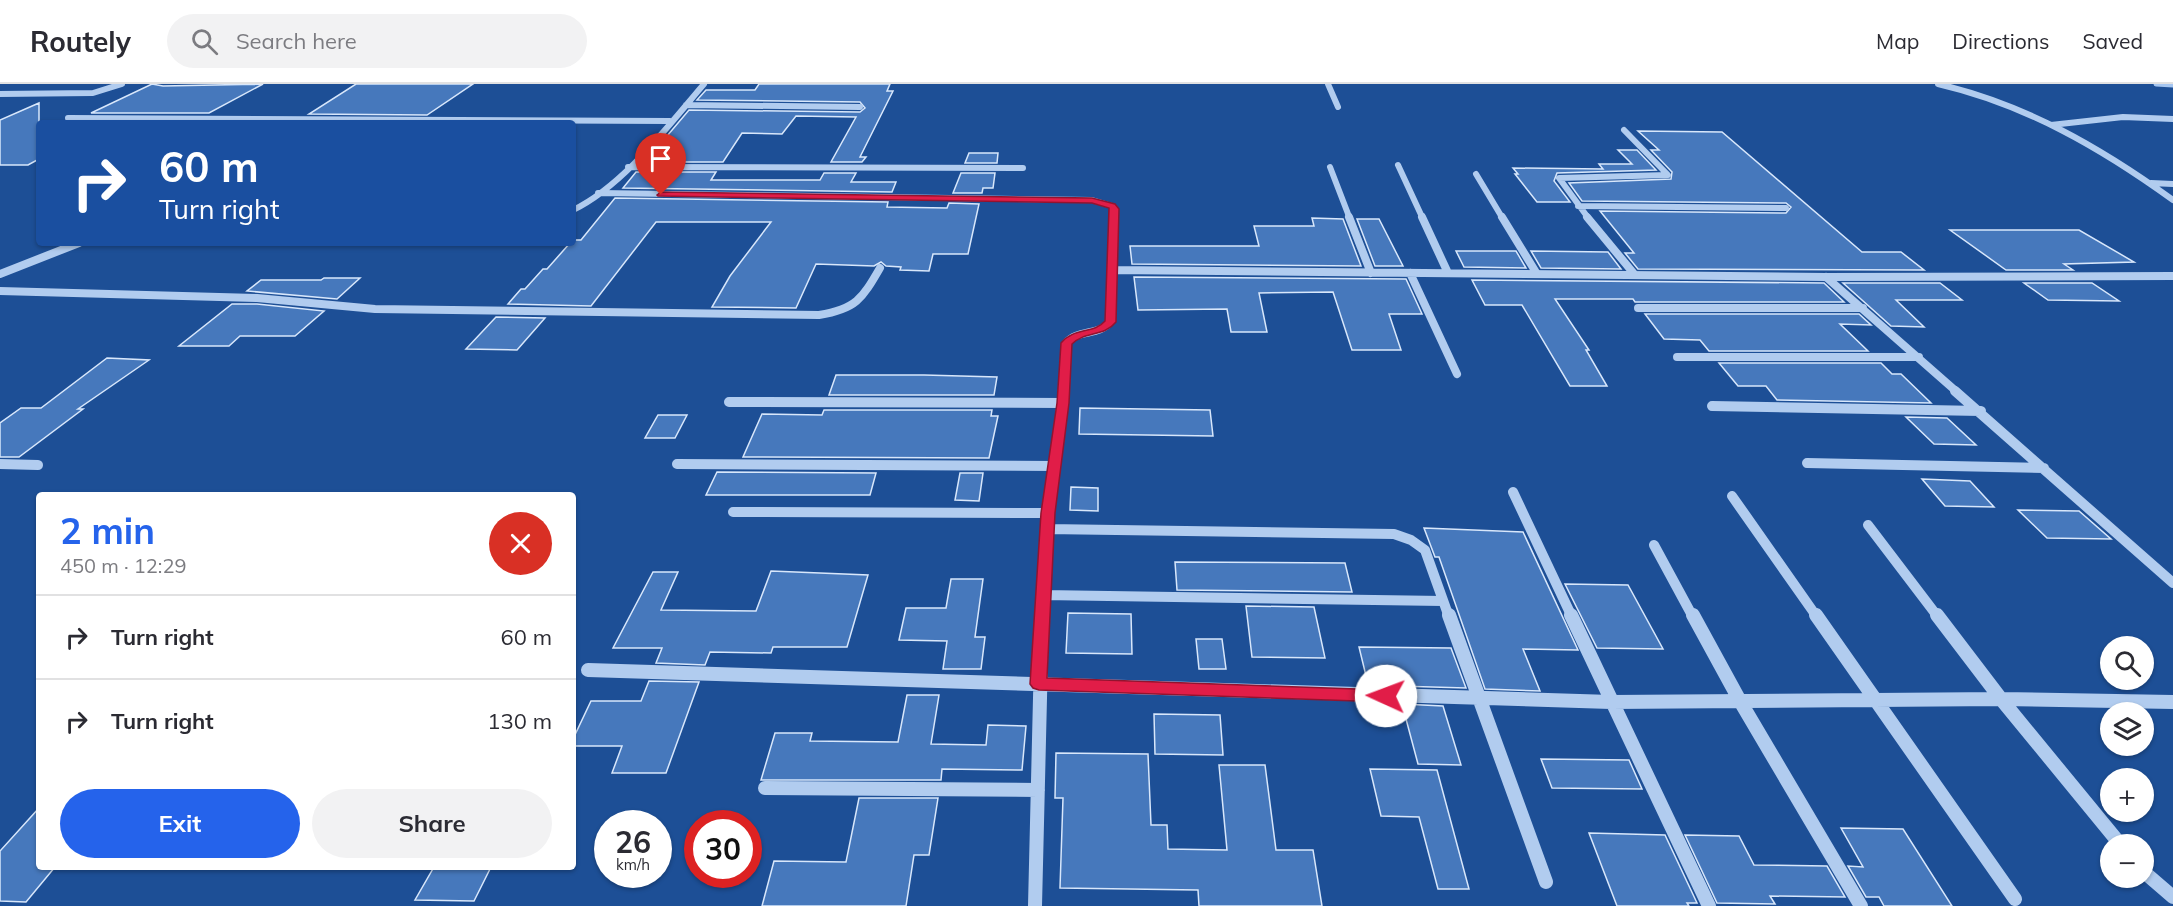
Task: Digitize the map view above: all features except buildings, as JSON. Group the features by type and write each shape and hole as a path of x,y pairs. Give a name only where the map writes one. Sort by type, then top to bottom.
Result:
{"street":[{"path":"0,94 93,93 122,84"},
{"path":"576,209 584,206 628,167 704,84"},
{"path":"1328,84 1338,107"},
{"path":"1938,84 1993,98 2050,125 2087,144 2151,183 2173,200"},
{"path":"686,105 860,107"},
{"path":"2050,125 2143,117 2173,119"},
{"path":"2143,117 2173,127"},
{"path":"68,118 469,120"},
{"path":"576,121 669,121"},
{"path":"1624,130 1668,175 1559,178 1578,206 1635,275"},
{"path":"1398,165 1448,273"},
{"path":"628,167 1023,168"},
{"path":"1330,167 1371,273"},
{"path":"1476,174 1537,274"},
{"path":"2151,183 2173,184"},
{"path":"598,193 1102,201 1114,209 1108,326 1099,331 1074,336 1066,343 1063,403 1048,513 1043,595 1035,906"},
{"path":"1578,206 1786,208"},
{"path":"0,274 71,246"},
{"path":"0,291 270,298 375,309 819,315 852,308 859,303 880,268"},
{"path":"1112,270 1826,277 2173,276"},
{"path":"1410,273 1456,374"},
{"path":"1826,277 1981,411 2173,583"},
{"path":"1638,308 1863,308"},
{"path":"1677,357 1919,357"},
{"path":"729,402 1063,403"},
{"path":"1712,406 1981,411"},
{"path":"1807,463 2044,468"},
{"path":"0,464 38,465"},
{"path":"677,464 1055,466"},
{"path":"1513,492 1709,906"},
{"path":"1732,496 2015,899"},
{"path":"733,512 1048,513"},
{"path":"1868,525 2001,699 2112,834"},
{"path":"1047,529 1394,534 1407,537 1425,550 1546,882"},
{"path":"1654,545 1740,701 1861,906"},
{"path":"1043,595 1443,601"},
{"path":"588,670 1611,702 2001,699 2173,702"},
{"path":"765,789 1038,790"},
{"path":"2154,881 2173,897"}],"waterway":[{"path":"2156,84 2173,85"}],"route":[{"path":"661,195 1092,200 1102,201 1112,206 1114,209 1110,322 1108,326 1099,331 1074,336 1066,343 1063,403 1048,513 1039,684 1386,696"}]}
